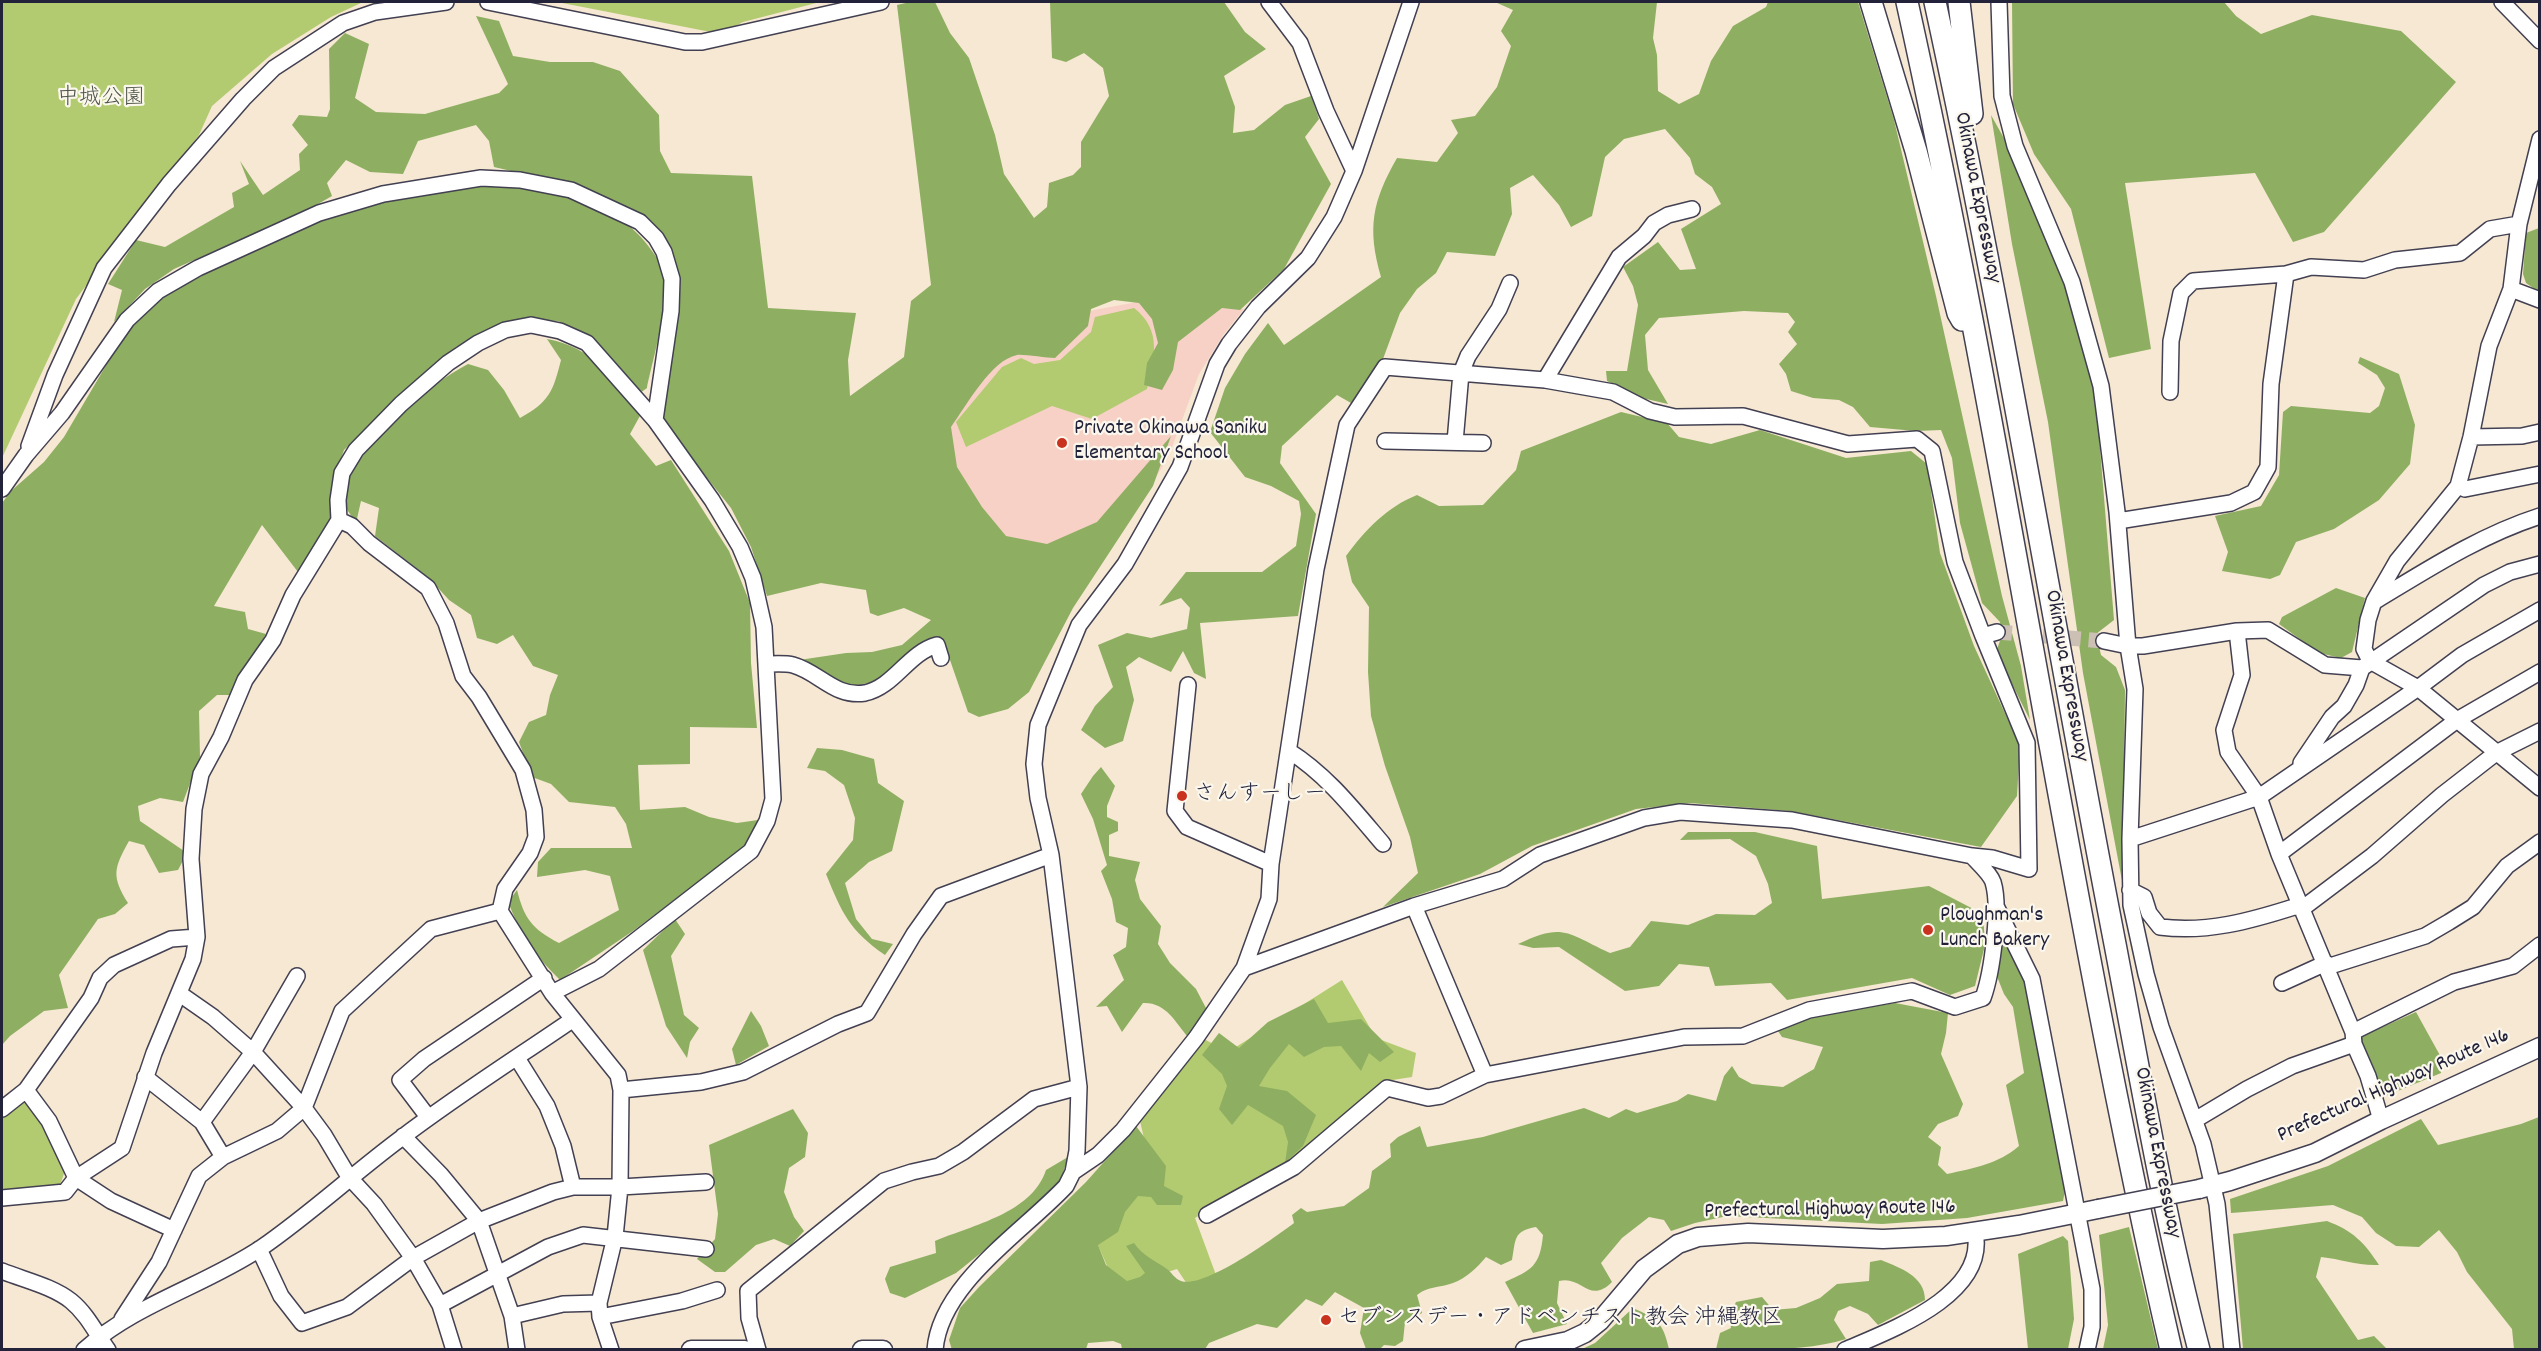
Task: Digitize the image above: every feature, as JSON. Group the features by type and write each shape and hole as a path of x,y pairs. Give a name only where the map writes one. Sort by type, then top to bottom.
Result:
{"highway":[{"path":"1871,2 1916,150 1958,313 1978,343"},
{"name":"Okinawa Expressway","path":"1907,2 1939,146 1978,343 2124,1138 2171,1350"},
{"name":"Okinawa Expressway","path":"1935,2 1970,165 2170,1231 2199,1350"},
{"path":"1959,2 1976,139 1970,165"}],"main road":[{"name":"Prefectural Highway Route 146","path":"1525,1350 1568,1341 1585,1333 1600,1321 1644,1269 1678,1244 1698,1237 1748,1233 1883,1239 1946,1236 2078,1213 2205,1187 2315,1153 2540,1047"},
{"path":"691,1350 745,1350"},
{"path":"862,1350 883,1350"}],"street":[{"path":"2,472 26,455 55,375 104,268 169,184 243,99 274,68 344,23 375,12 446,2"},
{"path":"488,2 685,42 702,42 880,2"},
{"path":"1269,2 1300,43 1326,111 1354,171"},
{"path":"934,1350 940,1320 965,1282 1066,1186 1073,1172 1077,1151 1078,1087 1051,855 1038,798 1034,764 1038,725 1079,625 1125,564 1180,467 1217,364 1229,344 1258,307 1308,258 1334,217 1354,171 1411,2"},
{"path":"1999,2 2002,96 2015,146 2072,282 2101,386 2118,521 2128,646 2134,689 2130,839 2131,905 2146,974 2161,1027 2195,1120 2205,1187 2221,1232 2223,1280 2232,1350"},
{"path":"2502,2 2540,41"},
{"path":"2366,664 2364,649 2368,620 2374,601 2397,561 2458,486 2471,437 2489,346 2511,289 2519,224 2540,139"},
{"path":"2,489 26,455 62,413 127,320 158,291 207,263 319,213 383,194 482,178 520,180 571,190 640,222 656,238 664,252 672,279 671,311 655,420"},
{"path":"1545,380 1619,257 1644,236 1654,223 1668,215 1692,209"},
{"path":"2170,392 2171,341 2181,293 2193,281 2286,274 2311,267 2364,270 2395,260 2460,253 2490,229 2519,224"},
{"path":"2118,521 2231,503 2254,492 2268,467 2271,384 2286,274"},
{"path":"1455,442 1461,373 1468,356 1499,309 1510,283"},
{"path":"2511,289 2540,300"},
{"path":"2,1200 65,1192 76,1178 122,1148 145,1077 193,959 197,937 191,859 194,809 201,774 221,737 245,680 273,640 293,595 339,520 338,500 342,473 356,450 401,404 448,363 478,343 505,330 531,325 560,331 587,343 655,420 712,500 740,547 753,578 762,617 773,799 767,821 751,851 599,969 552,993"},
{"path":"1073,1172 1098,1155 1123,1130 1197,1038 1244,968 1269,899 1271,864 1316,569 1347,425 1386,366 1545,380 1613,392 1650,411 1675,417 1743,416 1848,444 1917,439 1932,451 1955,562 1990,634 2028,743 2029,869 1992,858 1792,820 1680,812 1627,822 1540,855 1503,879 1414,906 1244,968"},
{"path":"2471,437 2522,436 2540,432"},
{"path":"1386,441 1483,443"},
{"path":"2458,486 2465,489 2540,474"},
{"path":"2374,601 2460,550 2510,526 2540,516"},
{"path":"339,520 352,526 378,550 428,588 446,623 463,676 479,697 523,770 534,810 536,837 530,853 505,889 500,911 552,993 618,1075 621,1090 620,1187 615,1237 600,1310 611,1350"},
{"path":"2290,775 2305,758 2332,717 2343,706 2366,664 2484,585 2510,572 2540,564"},
{"path":"2130,839 2259,797 2462,655 2540,610"},
{"path":"2104,641 2128,646 2143,646 2236,631 2268,630 2325,665 2366,664 2418,687 2540,788"},
{"path":"2236,631 2242,675 2224,730 2228,752 2259,797 2368,1076 2381,1120"},
{"path":"766,663 793,665 841,692 866,693 885,684 925,648 937,645 941,658"},
{"path":"2280,854 2457,720 2540,672"},
{"path":"1188,685 1175,811 1186,827 1271,864"},
{"path":"2130,890 2144,897 2149,913 2160,927 2185,930 2240,923 2294,907 2303,908 2372,856 2442,795 2496,753 2540,730"},
{"path":"1289,751 1309,763 1330,783 1383,844"},
{"path":"2282,983 2326,965 2425,936 2473,907 2507,866 2540,842"},
{"path":"621,1090 701,1082 743,1072 838,1024 867,1013 914,934 941,896 1051,855"},
{"path":"1207,1215 1294,1167 1387,1088 1428,1098 1441,1095 1485,1076 1683,1037 1743,1036 1809,1010 1912,991 1955,1007 1983,998 1988,985 1997,908 1992,879 1972,856"},
{"path":"1414,906 1485,1076"},
{"path":"1997,908 2032,979 2092,1289 2092,1326 2087,1350"},
{"path":"120,1322 159,1262 199,1176 223,1157 277,1131 304,1108 342,1011 431,929 500,911"},
{"path":"2,1109 26,1090 91,998 100,978 114,965 171,939 197,937"},
{"path":"2195,1120 2247,1089 2353,1038 2454,982 2513,966 2540,945"},
{"path":"202,1122 253,1052 297,976"},
{"path":"428,1117 400,1080 451,1041 544,978"},
{"path":"180,994 213,1017 253,1052 304,1108 324,1135 349,1177 374,1204 413,1258 440,1305 454,1350"},
{"path":"84,1350 99,1336 120,1322 259,1249 323,1202 349,1177 428,1117 572,1020"},
{"path":"517,1058 548,1106 563,1146 573,1186"},
{"path":"145,1077 202,1122 223,1157"},
{"path":"758,1350 749,1318 748,1291 756,1284 884,1181 939,1166 963,1152 1034,1099 1078,1087"},
{"path":"26,1090 49,1121 76,1178 111,1201 174,1230"},
{"path":"403,1136 441,1174 479,1221 512,1316 517,1350"},
{"path":"259,1249 281,1296 302,1323 347,1307 413,1258 479,1221 553,1192 573,1186 620,1187 706,1182"},
{"path":"1845,1350 1932,1307 1955,1289 1975,1259 1978,1245 1975,1232"},
{"path":"440,1305 548,1247 583,1235 706,1249"},
{"path":"2,1271 60,1293 72,1302 92,1324 108,1350"},
{"path":"512,1316 563,1304 600,1310 682,1301 717,1290"}],"shaded area":[{"name":"Private Okinawa Saniku Elementary School","path":"1137,302 1244,309 1224,334 1199,374 1168,458 1121,532 1041,561 995,546 955,475 947,428 997,362 1089,311"}],"green space":[{"name":"中城公園","path":"2,2 363,2 331,17 272,54 212,106 199,135 76,299 2,458"},
{"path":"557,2 820,2 743,22 721,34"},
{"path":"910,2 935,2 950,33 969,58 995,135 1004,174 1034,218 1047,207 1049,183 1073,175 1081,167 1081,142 1109,96 1103,68 1084,53 1066,62 1052,58 1050,2 1224,2 1245,32 1266,49 1224,76 1235,107 1233,133 1254,130 1285,105 1311,96 1319,119 1305,137 1331,184 1284,269 1240,310 1222,308 1178,342 1173,370 1162,390 1144,385 1147,363 1158,343 1152,319 1139,303 1114,300 1091,309 1088,326 1055,358 1017,355 998,365 980,385 951,427 957,467 982,507 1006,536 1047,544 1097,522 1171,436 1153,486 1073,608 1029,692 1008,709 979,717 968,712 942,637 927,642 902,658 876,682 850,686 799,660 846,653 872,652 902,645 931,620 904,608 878,616 870,613 866,590 821,583 767,596 751,547 731,508 660,419 680,281 668,248 648,219 607,198 550,180 494,167 489,141 476,125 418,141 403,174 370,172 346,160 327,183 332,196 311,208 174,269 145,289 114,322 122,290 108,284 136,240 165,247 234,207 232,193 249,184 240,161 263,195 300,170 299,154 308,145 292,125 299,115 327,117 330,109 329,49 345,33 369,44 355,98 376,112 425,114 499,93 508,84 476,16 499,21 513,56 550,62 593,62 620,71 659,115 660,151 671,173 752,176 768,308 856,313 848,360 850,396 904,357 911,301 931,285 897,5"},
{"path":"1495,2 1657,2 1653,38 1657,55 1658,91 1679,104 1699,94 1711,61 1733,26 1766,7 1768,2 1858,2 1894,120 1936,296 2002,596 2021,666 2030,720 1996,652 2001,638 2000,622 1982,603 1960,523 1952,458 1941,430 1916,431 1870,427 1853,407 1839,400 1813,398 1791,391 1786,374 1779,364 1797,344 1788,332 1795,322 1788,313 1744,311 1659,318 1645,335 1648,370 1668,404 1642,398 1607,381 1606,371 1627,371 1638,305 1633,286 1623,267 1658,242 1680,270 1696,269 1681,229 1721,204 1712,187 1695,174 1690,158 1665,129 1624,139 1605,157 1592,216 1571,227 1559,205 1533,175 1510,188 1512,214 1495,256 1447,252 1436,273 1417,289 1400,313 1383,359 1351,403 1337,395 1282,446 1280,463 1316,514 1298,616 1200,623 1206,679 1194,673 1183,651 1171,672 1139,657 1126,667 1134,700 1123,741 1105,748 1081,730 1095,706 1113,687 1098,645 1127,633 1151,638 1187,629 1190,608 1181,598 1159,606 1186,572 1262,572 1296,546 1301,514 1299,501 1271,486 1245,477 1210,432 1225,388 1245,354 1268,323 1284,345 1381,277 1374,244 1374,216 1382,188 1397,158 1437,162 1458,133 1451,120 1475,116 1497,87 1511,46 1501,31 1513,10"},
{"path":"2012,2 2224,2 2236,16 2261,34 2312,15 2401,31 2456,82 2324,232 2293,242 2255,173 2125,183 2151,349 2109,358 2071,209 2034,154 2013,104"},
{"path":"1991,115 2010,149 2066,285 2095,387 2114,620 2096,634 2101,655 2116,667 2125,690 2123,886 2083,673 2048,422 2012,244"},
{"path":"487,185 556,194 600,208 637,233 652,251 665,270 666,295 647,388 640,393 588,335 558,321 527,320 496,326 456,347 344,450 331,489 330,524 298,572 262,525 214,606 245,612 248,629 266,634 230,695 217,695 199,711 200,757 183,802 160,798 138,806 140,821 187,853 178,870 159,873 144,845 129,841 116,872 119,886 128,903 115,914 98,919 59,975 68,1008 44,1011 10,1036 2,1045 2,503 11,491 44,462 64,437 125,333 166,295 224,264 329,217 387,202"},
{"path":"2540,228 2539,292 2526,283 2523,274 2526,233"},
{"path":"1134,308 1143,317 1153,336 1154,356 1147,389 1092,419 1052,406 966,447 956,422 1002,367 1021,358 1034,364 1060,360 1091,332 1095,317"},
{"path":"547,339 578,349 611,377 641,414 630,434 656,466 671,460 729,551 750,603 751,663 757,728 690,727 690,764 638,765 640,810 685,807 709,817 737,823 758,820 746,846 633,931 560,980 530,944 508,902 517,890 530,922 542,933 559,943 619,910 610,876 585,870 537,877 538,862 551,848 632,848 626,824 615,807 569,802 551,784 532,777 519,742 529,722 546,715 550,695 558,675 533,666 513,635 497,644 477,638 471,615 449,600 428,577 375,536 379,508 361,501 356,523 344,505 349,478 371,445 385,429 418,398 468,364 488,370 504,390 520,418 538,407 552,388 561,360"},
{"path":"2360,357 2399,374 2415,425 2410,464 2379,500 2334,529 2296,542 2280,575 2270,579 2222,571 2228,552 2215,516 2261,506 2279,475 2283,412 2291,406 2370,413 2379,406 2385,388 2377,375 2358,363"},
{"path":"1621,412 1667,423 1679,437 1711,444 1760,430 1846,458 1911,451 1927,464 1940,553 1974,646 2020,746 2017,796 1981,847 1790,811 1690,803 1636,809 1532,846 1480,874 1383,907 1418,873 1410,837 1385,766 1371,716 1368,672 1369,607 1352,582 1346,556 1377,520 1406,500 1417,495 1439,506 1483,505 1516,470 1521,451"},
{"path":"2336,588 2365,598 2352,652 2341,658 2319,653 2279,624 2282,617"},
{"path":"817,748 842,750 874,759 878,783 904,801 892,851 869,862 845,883 856,919 872,939 893,944 885,955 863,937 848,920 826,874 853,840 855,818 844,785 825,771 807,768"},
{"path":"1101,767 1115,786 1107,806 1107,817 1118,822 1118,831 1109,835 1109,856 1140,862 1135,880 1140,899 1161,926 1158,944 1170,963 1196,989 1207,1010 1188,1037 1169,1014 1158,1006 1143,1003 1122,1032 1107,1006 1096,1007 1124,980 1113,955 1126,947 1128,928 1116,922 1112,899 1101,871 1107,865 1093,819 1081,794"},
{"path":"1688,832 1755,832 1817,846 1822,899 1929,886 1983,914 1985,945 1975,986 1950,995 1912,978 1787,1000 1771,983 1715,986 1709,967 1679,964 1659,986 1625,991 1559,947 1533,948 1518,944 1533,937 1556,932 1574,936 1610,953 1630,947 1651,921 1688,925 1716,914 1755,915 1772,903 1768,884 1756,856 1730,839 1680,840"},
{"path":"675,919 685,934 671,956 684,1015 699,1028 690,1042 687,1058 666,1026 643,950"},
{"path":"1998,939 2007,939 2027,980 2066,1186 2063,1201 1967,1218 1882,1224 1727,1216 1671,1231 1664,1220 1649,1217 1622,1238 1601,1263 1612,1282 1597,1291 1567,1280 1559,1281 1557,1303 1567,1324 1533,1333 1505,1282 1528,1270 1537,1260 1543,1235 1536,1227 1519,1234 1515,1241 1512,1260 1501,1265 1486,1257 1475,1269 1453,1283 1425,1290 1417,1295 1422,1313 1405,1322 1403,1341 1395,1346 1384,1345 1380,1349 1366,1349 1360,1333 1364,1308 1335,1292 1322,1306 1306,1299 1277,1328 1257,1324 1209,1343 1205,1349 1122,1349 1121,1344 1113,1341 1088,1343 1086,1349 952,1350 949,1340 960,1308 1086,1182 1136,1126 1166,1166 1164,1186 1183,1196 1181,1205 1157,1205 1151,1197 1138,1196 1125,1212 1118,1232 1098,1245 1106,1265 1127,1281 1145,1273 1126,1246 1134,1243 1145,1255 1167,1269 1177,1279 1192,1281 1222,1270 1256,1250 1294,1223 1292,1215 1301,1208 1307,1212 1344,1206 1369,1188 1372,1171 1391,1157 1390,1144 1398,1137 1420,1126 1427,1147 1483,1137 1584,1108 1609,1118 1626,1109 1637,1113 1677,1101 1688,1094 1716,1101 1724,1076 1732,1066 1739,1077 1752,1084 1783,1087 1814,1069 1823,1047 1782,1037 1778,1031 1810,1017 1895,1003 1948,1013 1941,1054 1963,1104 1958,1116 1938,1124 1928,1137 1941,1147 1938,1165 1947,1174 1994,1161 2019,1146 2006,1085 2024,1073 2013,1007 2004,994 1994,969"},
{"path":"1342,980 1376,1038 1416,1053 1412,1077 1386,1081 1282,1167 1195,1218 1216,1275 1189,1287 1177,1269 1117,1288 1092,1232 1154,1182 1140,1121 1204,1039 1228,1052"},
{"path":"1314,999 1328,1023 1361,1019 1394,1052 1380,1062 1369,1053 1361,1071 1341,1046 1324,1047 1304,1057 1289,1044 1259,1086 1287,1091 1316,1115 1303,1146 1285,1163 1288,1142 1283,1126 1248,1105 1232,1125 1219,1109 1227,1086 1222,1074 1202,1055 1219,1033 1239,1048 1268,1022"},
{"path":"751,1011 761,1026 769,1046 736,1065 732,1049"},
{"path":"2416,1012 2442,1059 2441,1073 2381,1098 2360,1037"},
{"path":"25,1098 44,1127 65,1171 60,1185 43,1190 2,1192 2,1117"},
{"path":"793,1109 808,1133 805,1157 789,1168 784,1192 794,1217 804,1231 790,1246 774,1239 756,1245 725,1272 715,1272 697,1259 715,1239 718,1214 709,1145"},
{"path":"2539,1117 2539,1349 2514,1349 2512,1329 2467,1272 2457,1252 2439,1230 2419,1247 2396,1246 2376,1233 2362,1217 2333,1205 2231,1213 2230,1199 2328,1166 2421,1119 2438,1145 2521,1124"},
{"path":"1068,1157 1060,1182 1043,1203 956,1273 905,1298 890,1293 885,1279 890,1267 936,1253 935,1241 1000,1216 1015,1207 1039,1185 1046,1170"},
{"path":"2327,1221 2357,1238 2379,1265 2321,1257 2316,1277 2358,1340 2374,1336 2387,1349 2243,1349 2233,1234"},
{"path":"2129,1227 2158,1349 2103,1349 2108,1325 2099,1235"},
{"path":"2063,1236 2068,1241 2074,1319 2068,1349 2028,1349 2018,1254"},
{"path":"1881,1260 1916,1279 1924,1292 1925,1300 1878,1325 1868,1314 1850,1306 1838,1311 1834,1320 1846,1339 1831,1343 1783,1349 1716,1349 1720,1333 1731,1328 1729,1317 1736,1302 1762,1297 1773,1310 1796,1308 1820,1298 1837,1284 1869,1281 1870,1262"},
{"path":"1633,1308 1658,1322 1669,1349 1582,1349 1595,1343"}],"tunnel":[{"path":"1997,632 2104,641"}],"place":[{"name":"Private Okinawa Saniku Elementary School","path":"1062,443"},
{"name":"さんすーしー","path":"1182,796"},
{"name":"Ploughman's Lunch Bakery","path":"1928,930"},
{"name":"セブンスデー・アドベンチスト教会 沖縄教区","path":"1326,1320"}]}
